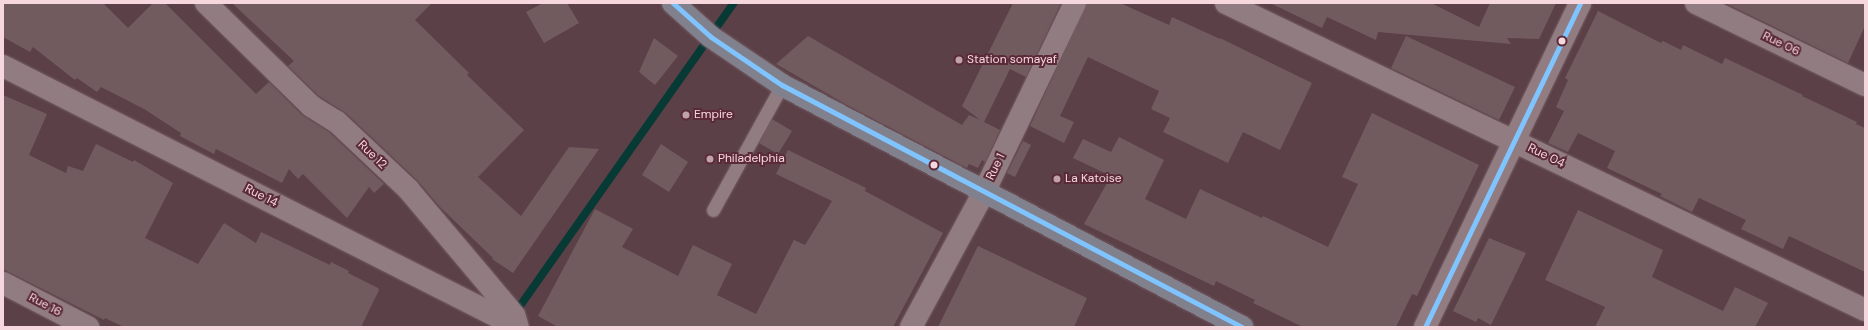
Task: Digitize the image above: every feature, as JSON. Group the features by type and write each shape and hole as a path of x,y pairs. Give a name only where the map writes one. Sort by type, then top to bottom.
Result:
{"highway":[{"path":"673,3 711,37 782,85 1242,327"}],"street":[{"name":"Rue 12","path":"206,3 311,106 338,122 408,189 514,315 518,327"},
{"name":"Rue 1","path":"911,327 984,192 1075,3"},
{"name":"Rue 04","path":"1226,3 1865,310"},
{"path":"1425,327 1515,142 1580,3"},
{"name":"Rue 06","path":"1696,3 1865,85"},
{"name":"Rue 14","path":"3,66 518,327"},
{"name":"Rue 16","path":"3,283 88,327"}],"lane":[{"path":"713,210 782,85"}],"building":[{"path":"3,3 103,3 128,28 153,3 165,3 256,94 269,82 302,115 329,132 384,184 374,193 369,187 347,218 303,174 298,179 289,169 282,183 216,149 214,154 180,136 181,133 144,109 101,87 97,92 77,78 75,80 33,47 30,52 3,37"},
{"path":"232,3 432,3 415,20 469,73 467,75 524,130 478,177 521,216 569,147 599,149 513,273 492,259 493,258 440,207 417,180 346,113 319,96 288,66 294,61"},
{"path":"543,3 567,3 579,23 544,43 526,12"},
{"path":"1013,3 1061,3 1026,77 1010,69 984,122 1000,130 985,162 982,160 978,168 969,164 967,168 847,105 776,64 808,36 962,125 969,115 980,120 962,106"},
{"path":"1087,3 1120,3 1169,25 1172,17 1220,38 1312,83 1280,150 1243,132 1228,163 1163,132 1170,118 1151,109 1159,91 1088,57 1060,116 1074,122 1064,143 1030,126"},
{"path":"1270,3 1431,3 1479,27 1490,3 1556,3 1539,39 1507,38 1511,44 1378,32 1376,40 1327,17 1322,28"},
{"path":"1725,3 1865,3 1865,26 1848,63"},
{"path":"1598,11 1661,43 1663,41 1681,50 1683,45 1722,64 1725,58 1857,122 1856,124 1865,128 1865,272 1789,236 1783,249 1741,229 1746,220 1699,198 1692,212 1660,196 1662,194 1607,168 1615,151 1578,133 1568,152 1548,143 1564,111 1556,107 1568,80 1565,78"},
{"path":"1406,36 1515,87 1499,120 1391,68"},
{"path":"654,38 678,56 655,85 639,72"},
{"path":"3,95 47,114 29,155 66,173 68,166 83,171 96,144 133,162 134,160 173,183 145,238 198,264 224,223 256,243 261,232 330,265 331,262 349,271 348,273 378,288 379,290 361,327 124,327 105,318 104,320 3,269"},
{"path":"1372,113 1479,165 1417,296 1412,294 1396,327 1303,327 1253,303 1255,300 1216,281 1214,286 1084,224 1111,176 1073,158 1083,139 1111,152 1119,137 1164,160 1145,199 1186,219 1200,189 1262,218 1263,216 1328,247 1358,184 1342,177"},
{"path":"772,119 792,131 778,154 759,143"},
{"path":"1023,141 1031,145 1015,177 1007,173"},
{"path":"661,144 688,162 669,192 642,175"},
{"path":"788,150 866,188 865,191 943,233 893,327 558,327 538,316 595,209 633,229 622,247 678,276 693,245 732,264 717,295 756,314 794,240 805,245 832,201 776,174"},
{"path":"1578,210 1663,250 1652,277 1723,311 1735,287 1768,303 1755,327 1595,327 1605,307 1545,280"},
{"path":"1489,238 1526,253 1491,325 1478,318 1476,322 1453,311"},
{"path":"978,246 1087,298 1074,327 938,327"}],"waterway":[{"path":"515,313 734,3"}],"transit line":[{"path":"673,3 711,37 782,85 1242,327"},
{"path":"1425,327 1580,3"}],"place":[{"name":"Station somayaf","path":"959,60"},
{"name":"Empire","path":"686,115"},
{"name":"Philadelphia","path":"710,159"},
{"name":"La Katoise","path":"1057,179"}]}
